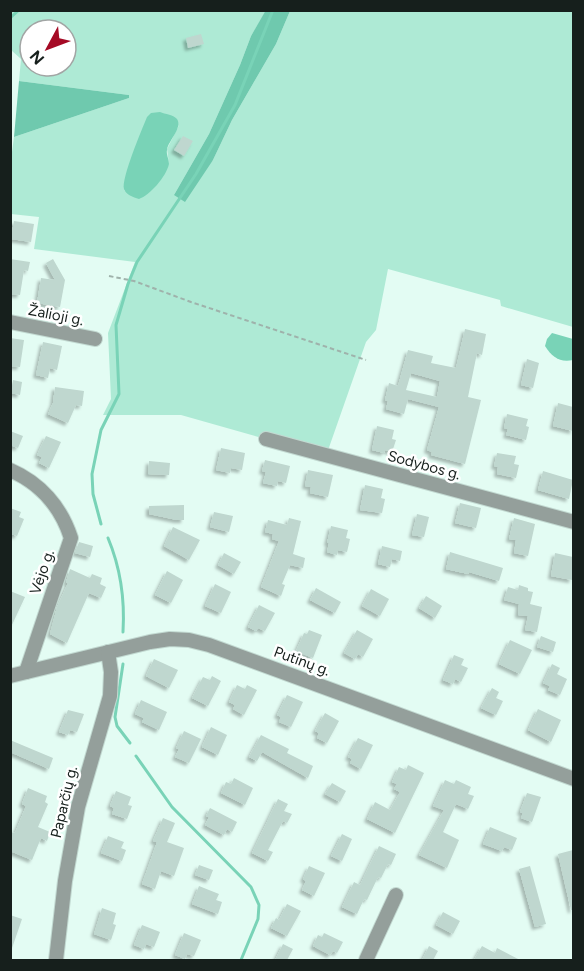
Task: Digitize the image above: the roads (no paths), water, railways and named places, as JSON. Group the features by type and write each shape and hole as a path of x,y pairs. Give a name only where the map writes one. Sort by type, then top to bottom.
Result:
{"street":[{"name":"Žalioji g.","path":"10,322 95,339"},
{"name":"Sodybos g.","path":"266,440 573,522"},
{"name":"Vėjo g.","path":"10,470 37,485 50,499 66,520 71,537 26,672"},
{"name":"Putinų g.","path":"10,676 170,639 189,640 573,778"},
{"name":"Paparčių g.","path":"56,960 65,881 78,807 110,696 111,672 108,652"},
{"path":"366,960 396,896"}],"waterway":[{"path":"10,18 19,10"},
{"path":"101,524 93,494 92,474 101,430 119,394 116,325 128,284 137,262 196,174 235,105 273,10"},
{"path":"108,538 121,584 123,632"},
{"path":"123,664 115,717 117,726 130,743"},
{"path":"136,756 172,807 251,887 259,905 258,919 241,960"}]}
